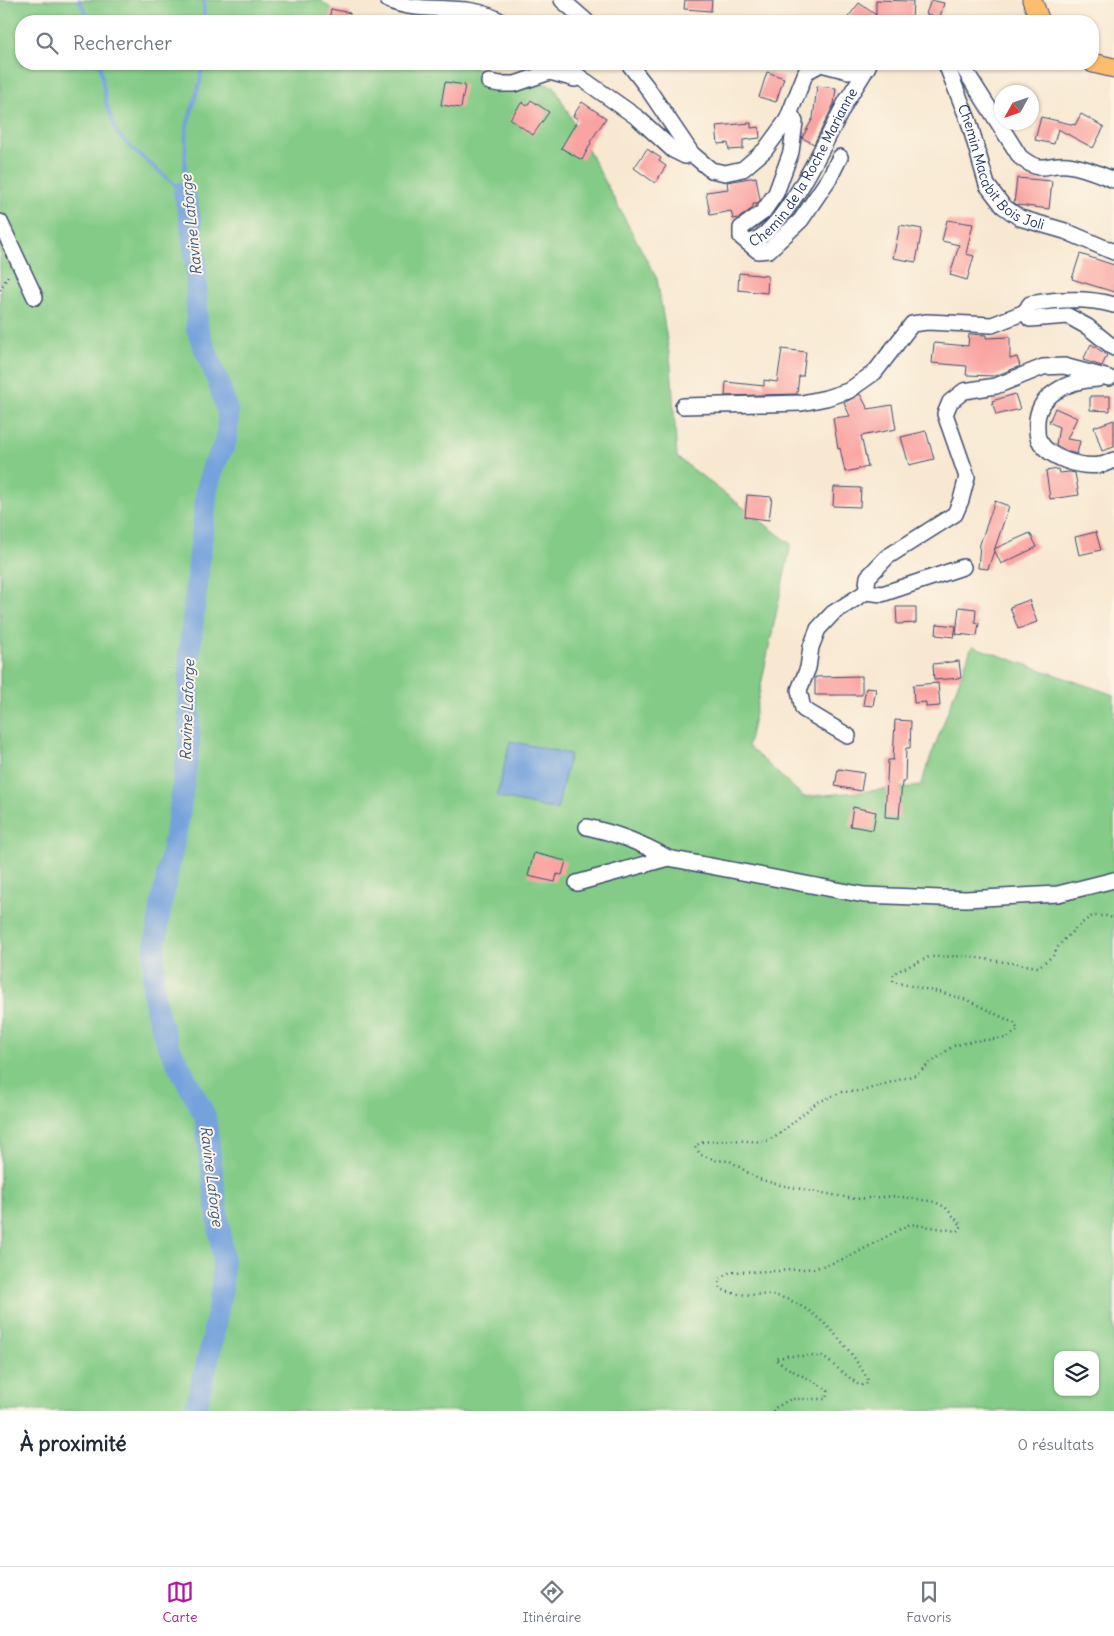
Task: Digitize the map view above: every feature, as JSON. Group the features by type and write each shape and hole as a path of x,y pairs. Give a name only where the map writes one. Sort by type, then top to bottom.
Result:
{"main road":[{"path":"1032,0 1038,15"},
{"path":"1099,64 1114,68"}],"street":[{"path":"388,0 400,5 463,9 491,15"},
{"path":"562,0 579,15"},
{"path":"570,70 638,118 673,150 685,156 692,154"},
{"path":"634,70 692,154 711,170 725,173 743,169 765,150 786,120 806,72 810,70"},
{"name":"Chemin de la Roche Marianne","path":"786,120 793,118 795,122 791,152 776,193 764,212 742,228 741,237 747,242 754,242 777,222 797,193 847,100 866,70"},
{"name":"Chemin Macabit Bois Joli","path":"948,70 969,122 987,185 1003,206 1020,218 1065,231 1114,252"},
{"name":"Chemin Macabit Bois Joli","path":"965,70 1020,157 1030,165 1043,168 1066,164 1086,168 1114,180"},
{"path":"489,82 515,84 550,72 589,83"},
{"path":"747,242 758,251 769,250 801,220 830,177 840,156"},
{"path":"0,222 35,297"},
{"path":"683,406 802,403 848,391 875,372 912,324 927,322 992,326 1025,312 1030,304 1054,300 1096,300 1114,305"},
{"path":"1025,312 1030,319 1068,316 1088,327 1114,348"},
{"path":"866,592 868,577 888,557 955,514 967,477 945,414 950,402 964,391 996,386 1042,367 1064,366 1111,378"},
{"path":"1111,378 1081,380 1060,388 1041,404 1036,418 1038,439 1051,455 1075,464 1100,465 1114,460"},
{"path":"848,736 803,709 799,690 808,668 811,647 818,629 833,613 866,592 882,594 963,567"},
{"path":"587,827 613,833 646,845 668,858 864,895 966,899 1058,894 1114,880"},
{"path":"577,883 668,858"}],"path":[{"path":"773,1411 773,1409 791,1399 826,1398 828,1391 817,1382 783,1366 776,1360 787,1356 822,1356 859,1385 866,1386 868,1380 859,1362 837,1335 805,1308 776,1296 729,1294 720,1288 719,1279 730,1272 778,1271 823,1266 845,1259 910,1224 957,1231 962,1226 945,1207 934,1202 896,1196 855,1199 780,1185 758,1179 730,1162 716,1160 701,1154 695,1147 701,1142 714,1141 764,1142 777,1136 816,1103 842,1092 862,1091 915,1075 953,1046 972,1041 1007,1038 1018,1030 1014,1023 967,1000 894,982 894,973 929,957 964,956 1038,967 1053,956 1059,945 1078,926 1092,916 1108,916 1114,919"}],"green space":[{"path":"0,0 320,0 340,15 15,15 15,70 484,70 554,86 657,279 671,365 677,457 791,544 748,746 804,797 920,786 972,646 1114,695 1114,1411 0,1411"}],"water":[{"path":"510,741 570,754 557,810 497,797"}],"building":[{"path":"685,0 712,0 711,11 684,9"},
{"path":"876,0 913,1 912,15 876,15"},
{"path":"931,0 944,3 941,15 926,14"},
{"path":"859,3 876,15 850,15"},
{"path":"331,9 350,13 350,15 330,15"},
{"path":"767,72 784,78 776,102 759,97"},
{"path":"445,82 465,85 461,108 441,105"},
{"path":"817,86 836,88 834,104 814,144 802,138 813,118"},
{"path":"531,100 549,112 533,135 510,119 522,102 527,106"},
{"path":"582,102 606,118 590,142 582,160 561,148 578,119 573,116"},
{"path":"1081,114 1104,127 1093,148 1058,129 1054,144 1035,140 1041,117 1075,125"},
{"path":"751,123 751,128 759,127 760,138 743,140 743,149 729,150 728,143 718,144 716,126"},
{"path":"647,149 661,158 659,161 666,166 655,183 634,168"},
{"path":"756,177 760,200 757,204 753,204 753,208 739,218 733,219 731,211 710,215 706,192 728,189 727,182"},
{"path":"1017,178 1052,181 1049,209 1014,203"},
{"path":"947,220 973,224 966,254 974,256 967,280 950,275 959,245 942,241"},
{"path":"900,225 922,229 916,262 893,258"},
{"path":"1080,254 1114,265 1114,292 1072,279"},
{"path":"739,273 768,276 767,293 738,290"},
{"path":"969,334 986,335 986,338 1010,337 1010,359 1017,357 1020,366 995,376 966,375 967,366 932,363 934,343 968,346"},
{"path":"1091,344 1107,355 1102,366 1083,360"},
{"path":"782,349 806,352 803,376 799,376 797,394 725,396 726,382 764,386 764,380 777,382"},
{"path":"860,394 868,409 892,405 896,429 861,436 868,467 845,472 840,448 838,449 833,418 850,416 844,403"},
{"path":"1015,394 1020,409 996,415 992,401"},
{"path":"1090,396 1110,396 1110,411 1090,410"},
{"path":"1055,408 1077,418 1067,439 1080,441 1077,454 1056,445 1059,427 1049,422"},
{"path":"1114,420 1114,447 1102,451 1094,427"},
{"path":"926,431 934,459 909,465 901,437"},
{"path":"1058,469 1059,473 1075,473 1079,495 1050,499 1046,471"},
{"path":"834,487 861,488 860,507 833,506"},
{"path":"747,495 772,497 769,520 745,517"},
{"path":"995,501 1009,506 988,569 978,568 980,544"},
{"path":"1096,532 1101,550 1079,555 1075,537"},
{"path":"1030,533 1037,547 1001,564 994,549"},
{"path":"1029,600 1037,622 1018,629 1010,607"},
{"path":"896,607 916,607 916,623 897,624"},
{"path":"959,607 976,609 975,622 979,623 977,636 956,634"},
{"path":"937,624 956,626 954,637 936,635"},
{"path":"959,661 961,678 934,680 933,664"},
{"path":"862,676 862,695 815,695 815,677"},
{"path":"938,683 940,706 926,707 926,702 914,703 913,685"},
{"path":"866,688 876,689 873,706 863,705"},
{"path":"895,720 911,721 910,748 906,748 905,782 902,782 899,818 885,817 888,760 893,760"},
{"path":"838,769 864,773 861,791 835,786"},
{"path":"853,807 876,812 873,830 850,826"},
{"path":"534,853 566,861 562,875 557,874 555,882 528,876"}],"waterway":[{"path":"79,0 87,15"},
{"name":"Ravine Laforge","path":"204,0 204,15"},
{"path":"101,70 106,103 117,133 130,147 184,192"},
{"name":"Ravine Laforge","path":"184,192 186,129 200,82 201,70"},
{"name":"Ravine Laforge","path":"184,192 196,261 197,329 218,381 228,414 227,436 213,467 207,489 189,656 189,745 179,815 155,946 153,991 157,1012 167,1043 205,1116 223,1258 222,1287 212,1342 195,1411"}]}
